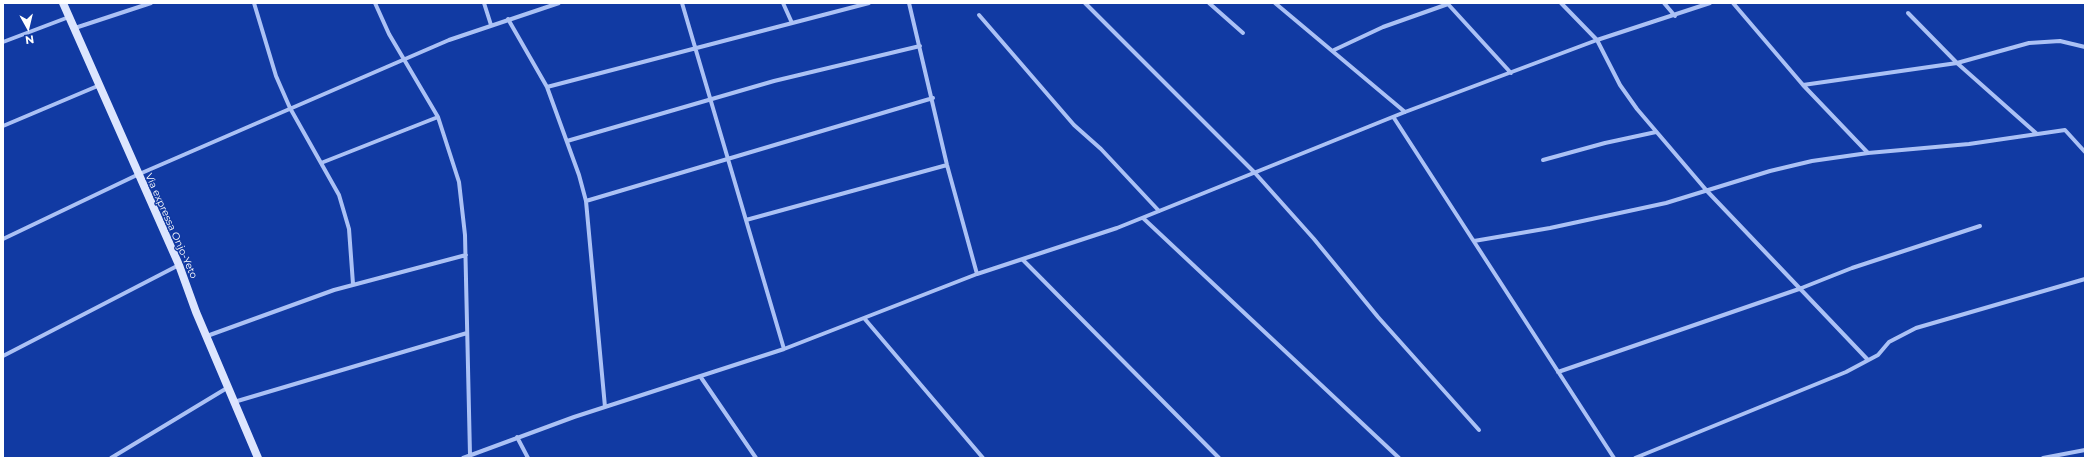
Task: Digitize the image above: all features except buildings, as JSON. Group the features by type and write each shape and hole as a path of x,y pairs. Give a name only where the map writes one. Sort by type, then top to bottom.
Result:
{"main road":[{"name":"Via expressa Onjo-Yeto","path":"63,3 100,85 137,175 179,265 227,388 258,458"}],"street":[{"path":"75,28 151,3"},
{"path":"254,3 276,76 290,108 339,195 349,229 353,284"},
{"path":"375,3 388,34 438,117 459,182 466,235 470,455"},
{"path":"484,3 491,25"},
{"path":"3,239 137,175 404,59 491,25 557,3"},
{"path":"682,3 784,349"},
{"path":"783,3 792,23"},
{"path":"547,87 869,3"},
{"path":"909,3 933,98 947,165 977,274"},
{"path":"1085,3 1255,173 1314,239 1378,317 1479,430"},
{"path":"1209,3 1243,33"},
{"path":"1275,3 1334,50 1405,112"},
{"path":"1334,50 1384,27 1448,3 1511,73"},
{"path":"1561,3 1597,40 1620,85 1656,132 1707,191 1868,360"},
{"path":"1664,3 1675,16"},
{"path":"463,458 517,437 605,407 784,349 977,274 1023,260 1143,218 1394,118 1405,112 1597,40 1675,16 1710,3"},
{"path":"1733,3 1803,85 1868,153"},
{"path":"1908,13 1957,63 2037,134"},
{"path":"979,15 1074,125 1101,149 1159,211"},
{"path":"3,42 69,17"},
{"path":"508,19 547,87 579,175 586,201 605,407"},
{"path":"1803,85 1957,63 2029,43 2046,41 2068,42 2085,47"},
{"path":"567,142 844,63 920,46"},
{"path":"3,126 100,85"},
{"path":"586,201 933,98"},
{"path":"320,163 438,117"},
{"path":"1394,118 1614,458"},
{"path":"1474,241 1610,216 1666,203 1770,171 1812,161 1868,153 1969,144 2065,130 2085,152"},
{"path":"1543,160 1605,143 1656,132"},
{"path":"746,220 947,165"},
{"path":"1143,218 1399,458"},
{"path":"1558,372 1799,289 1852,268 1980,226"},
{"path":"207,336 295,303 353,284 466,255"},
{"path":"1023,260 1219,458"},
{"path":"3,356 179,265"},
{"path":"1635,458 1846,372 1878,355 1889,342 1916,328 2085,279"},
{"path":"864,318 983,458"},
{"path":"233,402 468,333"},
{"path":"700,376 756,458"},
{"path":"111,458 227,388"},
{"path":"517,437 528,458"},
{"path":"2043,458 2085,450"}]}
